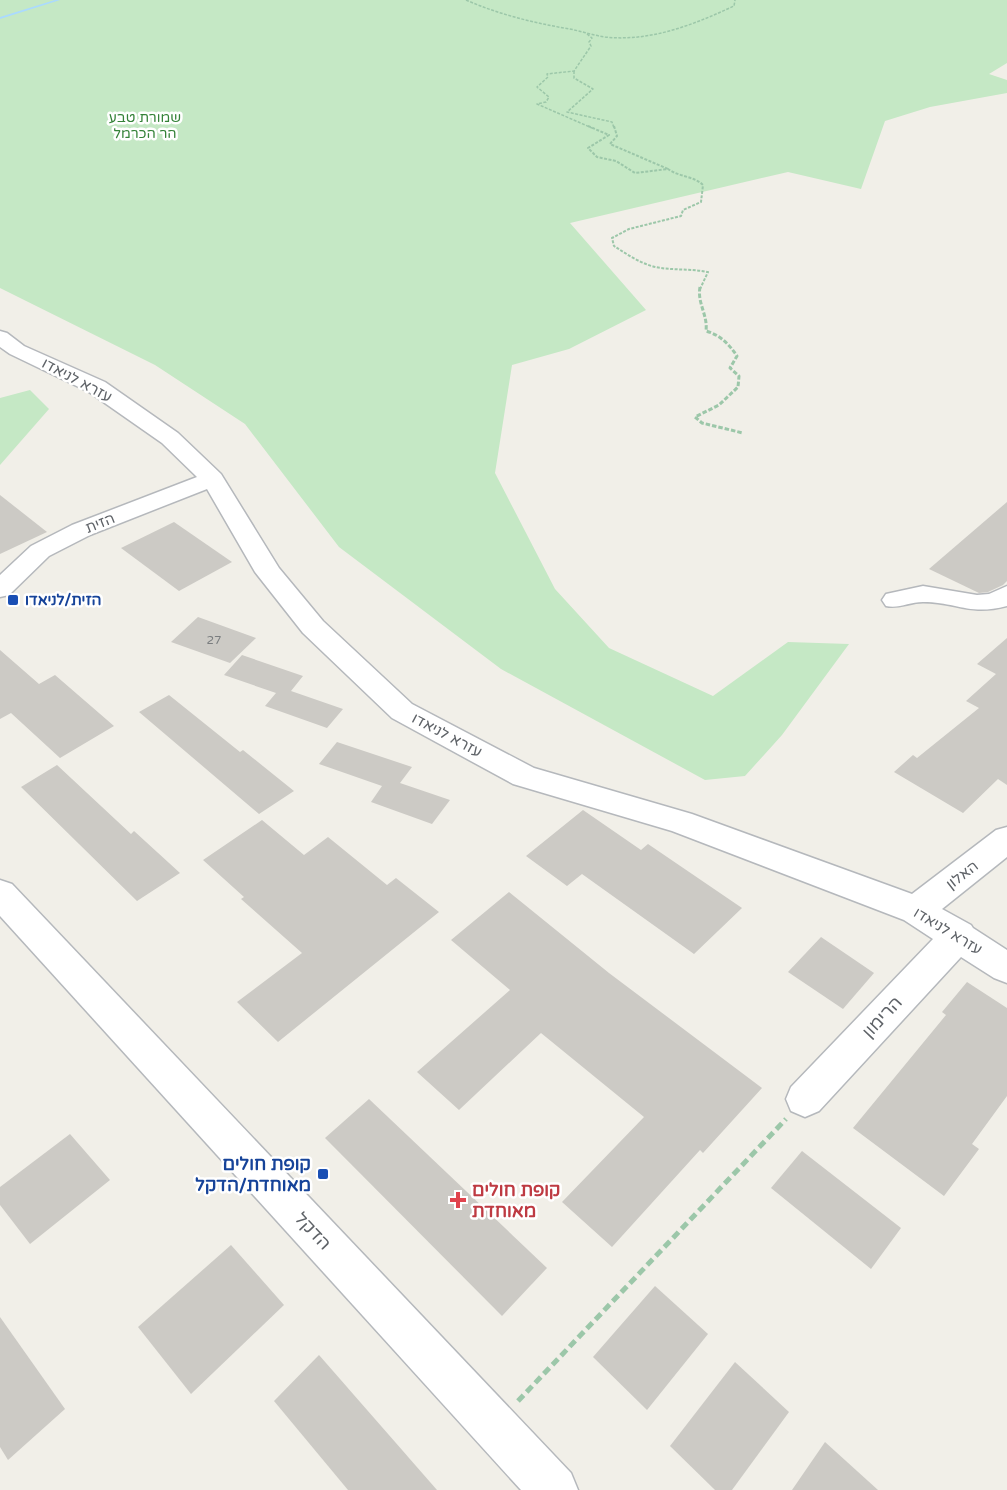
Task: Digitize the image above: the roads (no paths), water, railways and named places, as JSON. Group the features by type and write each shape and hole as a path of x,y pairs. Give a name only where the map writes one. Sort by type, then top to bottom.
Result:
{"street":[{"name":"עזרא לניאדו","path":"0,338 17,350 97,387 170,438 213,479 268,572 313,627 402,711 524,776 681,822 916,910 959,935 1007,968"},
{"name":"הזית","path":"0,589 40,551 51,545 81,530 213,479"},
{"path":"895,600 923,594 966,602 999,601 1007,594"},
{"name":"האלון","path":"916,910 1007,839"},
{"name":"הדקל","path":"0,893 554,1490"},
{"name":"הרימון","path":"805,1099 959,935"}],"waterway":[{"path":"0,18 58,0"}],"place":[{"name":"הזית/לניאדו","path":"13,600"},
{"name":"קופת חולים מאוחדת/הדקל","path":"323,1174"},
{"name":"קופת חולים מאוחדת","path":"458,1200"}],"park label":[{"name":"שמורת טבע הר הכרמל","path":"145,126"}]}
